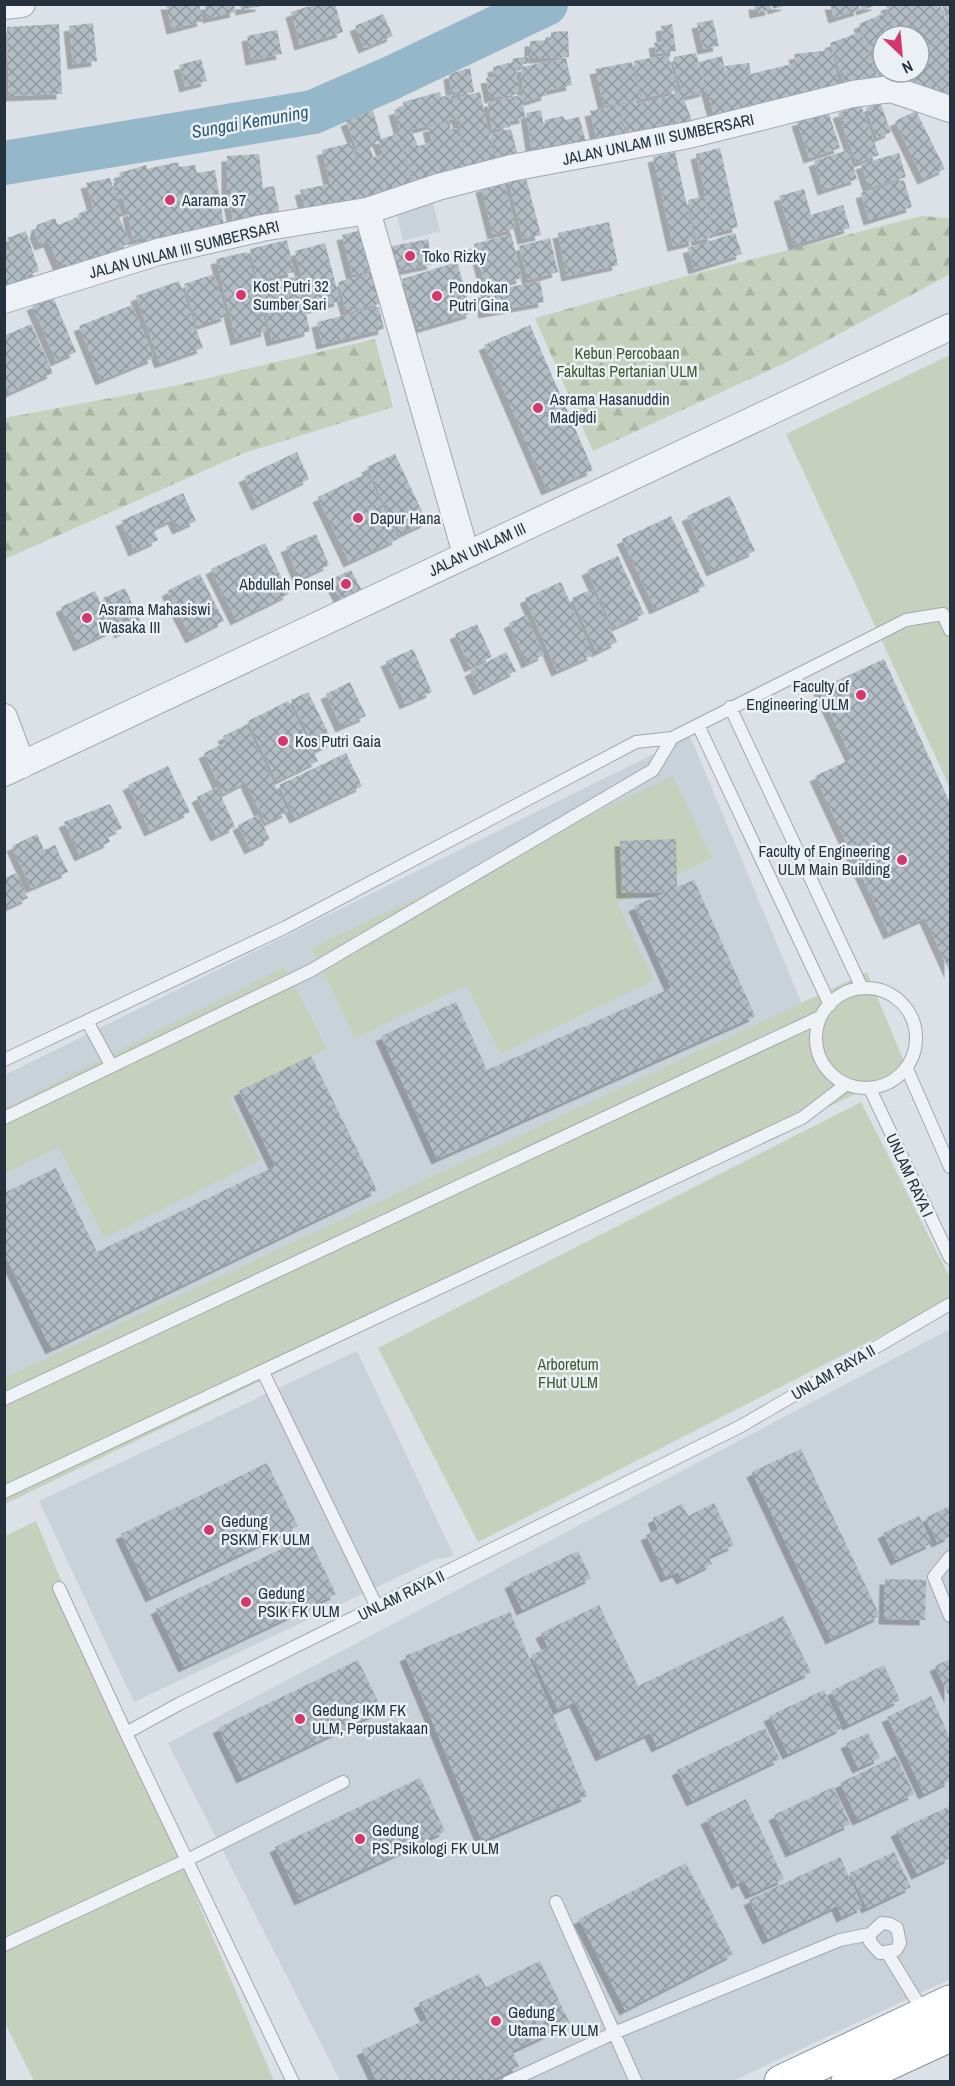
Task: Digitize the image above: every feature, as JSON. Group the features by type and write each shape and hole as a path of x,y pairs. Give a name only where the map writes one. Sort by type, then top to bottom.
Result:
{"highway":[{"path":"781,2082 938,2008"},
{"path":"848,2082 951,2035"}],"street":[{"path":"4,6 22,4"},
{"name":"JALAN UNLAM III SUMBERSARI","path":"4,300 158,252 262,228 367,211 438,187 511,168 689,135 853,94 891,88 951,109"},
{"path":"367,211 466,554"},
{"name":"JALAN UNLAM III","path":"13,769 951,327"},
{"path":"4,717 13,769"}],"lane":[{"path":"4,1060 286,927 636,742 672,738 729,707 906,620 947,614 951,630"},
{"path":"729,707 862,987"},
{"path":"698,725 830,1005"},
{"path":"4,1118 310,971 627,787 653,770 672,738"},
{"path":"4,1399 820,1017 837,997 862,987 888,992 909,1008 918,1033 914,1060 907,1070 871,1091 844,1086 824,1069 815,1044 820,1017"},
{"path":"87,1021 111,1065"},
{"path":"907,1070 951,1167"},
{"path":"4,1492 802,1118 844,1086"},
{"name":"UNLAM RAYA I","path":"871,1091 951,1258"},
{"name":"UNLAM RAYA II","path":"126,1733 741,1426 951,1304"},
{"path":"263,1372 377,1607"},
{"path":"951,1557 934,1577 951,1616"},
{"path":"59,1588 293,2082"},
{"path":"4,1944 187,1860 343,1782"},
{"path":"556,1902 636,2082"},
{"path":"508,2082 614,2033 840,1940 870,1934 882,1923 897,1928 900,1943 896,1950 888,1954 880,1953 873,1949 870,1934"},
{"path":"888,1954 938,2008"}],"shaded area":[{"path":"433,203 440,231 403,241 396,212"},
{"path":"690,736 802,1004 5,1396 5,1075"},
{"path":"950,1329 950,1979 733,2081 340,2081 168,1743"},
{"path":"357,1351 454,1556 436,1559 134,1702 39,1501"}],"green space":[{"name":"Kebun Percobaan Fakultas Pertanian ULM","path":"921,216 950,218 950,274 789,361 593,451 535,318 664,282"},
{"path":"375,339 393,407 244,453 5,559 5,418 174,386"},
{"path":"950,355 950,788 786,434"},
{"path":"673,776 712,858 617,903 654,980 500,1054 467,985 355,1038 312,948"},
{"path":"285,967 327,1049 229,1098 260,1160 104,1238 59,1147 5,1174 5,1108"},
{"path":"867,972 907,1069 5,1504 5,1378"},
{"name":"Arboretum FHut ULM","path":"861,1102 950,1278 950,1300 478,1542 378,1348"},
{"path":"36,1521 274,2081 34,2081 5,2023 5,1536"}],"building":[{"path":"166,4 199,4 203,21 172,29"},
{"path":"204,4 234,4 236,12 208,18"},
{"path":"240,4 261,4 261,6 241,10"},
{"path":"316,4 335,4 343,32 300,45 291,12"},
{"path":"754,4 770,4 771,10 755,13"},
{"path":"772,4 787,4 787,5 773,9"},
{"path":"830,4 858,4 860,10 834,18"},
{"path":"860,4 877,4 877,5 862,10"},
{"path":"889,4 940,4 947,24 942,4 950,4 950,95 943,98 936,82 940,96 920,92 917,84 931,84 931,24 893,24 886,6"},
{"path":"887,12 892,24 871,24 871,55 859,24"},
{"path":"383,14 393,36 364,48 355,26"},
{"path":"713,20 719,46 703,49 697,23"},
{"path":"93,23 97,61 73,64 69,26"},
{"path":"59,24 62,94 9,96 7,27"},
{"path":"672,24 676,51 656,54 654,43 663,41 661,26"},
{"path":"277,30 282,54 251,60 247,36"},
{"path":"568,31 569,57 530,58 530,41 551,40 551,32"},
{"path":"861,32 871,59 871,81 845,85 830,43"},
{"path":"832,50 839,87 714,116 699,62 722,56 732,103 725,66 749,63 751,74 796,63 794,54"},
{"path":"696,53 706,91 683,97 694,126 646,139 643,128 645,137 628,141 620,105 635,102 636,105 658,98 662,110 659,99 682,91 673,64 674,57"},
{"path":"668,55 678,90 642,99 634,61"},
{"path":"529,56 528,63 520,65 521,70 516,71 519,94 490,98 486,78 494,77 493,67 513,62 512,59"},
{"path":"566,58 572,85 546,91 547,95 524,102 521,67"},
{"path":"201,59 207,81 185,87 179,65"},
{"path":"632,62 641,100 604,106 595,69"},
{"path":"470,68 474,92 452,96 449,74"},
{"path":"897,84 915,84 917,89"},
{"path":"440,92 441,97 451,95 452,99 480,92 495,162 452,173 450,169 416,185 397,133 400,132 394,110 404,107 403,102","holes":["457,118 468,161 457,128 451,129 449,122 428,127 432,142 418,146 411,130"]},
{"path":"522,95 525,118 509,121 510,127 492,130 488,102"},
{"path":"880,102 891,132 877,138 866,108"},
{"path":"618,105 626,140 598,145 590,111"},
{"path":"861,105 879,155 856,163 838,113"},
{"path":"373,110 381,139 397,134 414,185 306,212 300,190 330,184 322,150 351,143 357,162 359,161 355,148 363,145 356,147 346,121","holes":["378,141 383,154 371,158 373,156 369,144"]},
{"path":"541,110 544,127 545,120 563,116 565,120 579,117 587,145 573,148 571,143 564,145 565,150 548,153 546,141 547,149 532,152 526,113"},
{"path":"828,111 840,148 809,158 797,121"},
{"path":"916,111 945,169 923,179 895,121"},
{"path":"511,129 519,159 498,163 490,134"},
{"path":"720,148 738,227 714,233 696,154"},
{"path":"848,150 857,179 823,190 814,161"},
{"path":"675,152 695,241 673,246 653,157"},
{"path":"899,153 906,177 869,188 861,164"},
{"path":"259,154 263,188 274,186 280,215 234,225 228,196 237,193 227,195 227,156"},
{"path":"178,162 179,167 195,165 197,173 215,170 224,225 163,240 162,237 147,242 146,237 133,240 128,212 155,203 127,211 122,197 118,199 113,183 121,180 119,173 146,165 147,169"},
{"path":"525,174 541,235 523,239 508,179"},
{"path":"110,178 122,216 119,217 130,243 96,259 93,252 91,253 93,258 68,268 66,263 59,266 49,242 40,245 35,233 37,225 55,218 58,225 78,217 84,230 78,214 93,207 86,183"},
{"path":"904,180 912,207 869,220 861,193"},
{"path":"504,181 516,229 493,234 481,187"},
{"path":"804,189 811,215 843,205 850,228 794,245 779,196"},
{"path":"704,196 714,237 697,241 688,200"},
{"path":"609,222 618,265 567,276 558,233"},
{"path":"366,229 376,269 352,275 342,235"},
{"path":"26,231 39,271 27,275 28,279 4,287 4,251 11,249 7,238"},
{"path":"735,233 742,254 694,269 688,248"},
{"path":"511,234 522,278 486,288 474,244"},
{"path":"550,238 558,272 528,280 519,246"},
{"name":"Toko Rizky","path":"428,239 433,264 393,272 388,247"},
{"path":"287,240 294,272 257,281 250,249"},
{"path":"325,243 340,301 310,309 295,251"},
{"name":"Kost Putri 32 Sumber Sari","path":"247,252 267,331 236,340 216,259"},
{"name":"Pondokan Putri Gina","path":"457,262 472,313 418,329 402,279"},
{"path":"373,272 382,303 347,313 338,282"},
{"path":"214,274 227,316 197,326 184,284"},
{"path":"297,276 310,331 272,341 259,286"},
{"path":"179,281 203,348 160,363 136,296"},
{"path":"540,281 544,302 484,313 480,293"},
{"path":"53,297 76,352 56,361 32,305"},
{"path":"132,305 154,358 101,380 79,326"},
{"path":"379,307 384,329 322,344 317,322"},
{"path":"31,324 53,373 9,393 4,382 4,336"},
{"name":"Asrama Hasanuddin Madjedi","path":"530,325 593,470 547,490 484,345"},
{"path":"297,452 309,479 257,505 244,477"},
{"path":"395,454 427,522 399,535 367,467"},
{"name":"Dapur Hana","path":"367,473 398,539 349,562 318,497"},
{"path":"183,493 196,521 178,529 173,519 153,529 158,540 134,551 121,521"},
{"path":"730,496 755,551 712,571 687,516"},
{"path":"671,516 705,586 655,609 622,539"},
{"path":"316,534 329,565 299,579 286,547"},
{"path":"265,543 289,594 236,620 211,569"},
{"path":"618,556 644,614 613,628 587,570"},
{"name":"Abdullah Ponsel","path":"351,570 361,589 340,599 330,580"},
{"path":"200,574 224,621 191,638 167,591"},
{"path":"561,582 593,655 557,671 525,598"},
{"path":"125,588 141,623 120,633 103,598"},
{"path":"592,589 617,642 597,652 572,598"},
{"name":"Asrama Mahasiswi Wasaka III","path":"95,591 113,630 79,646 61,607"},
{"path":"526,615 544,655 527,663 509,623"},
{"path":"477,624 492,657 470,667 455,634"},
{"path":"413,649 432,692 405,704 386,661"},
{"path":"506,652 516,671 479,690 470,671"},
{"name":"Faculty of Engineering ULM Main Building","path":"884,659 950,803 950,973 925,918 889,934 815,776 852,759 819,689"},
{"path":"350,682 366,716 341,727 326,694"},
{"path":"308,692 333,742 316,750 291,700"},
{"name":"Kos Putri Gaia","path":"288,701 318,761 277,781 248,721"},
{"path":"246,725 288,812 265,823 246,782 223,794 204,753 226,742 223,736"},
{"path":"346,753 362,786 295,818 279,785"},
{"path":"168,766 190,812 150,831 128,785"},
{"path":"217,787 235,827 216,836 197,797"},
{"path":"110,804 122,828 107,835 110,842 80,856 64,822"},
{"path":"258,815 270,839 250,849 238,825"},
{"path":"37,834 44,850 55,845 68,872 31,888 12,846"},
{"path":"676,839 677,887 694,880 755,1016 437,1159 381,1036 456,1002 487,1070 671,988 634,906 667,892 622,893 620,841"},
{"path":"17,873 28,898 4,909 4,878"},
{"path":"311,1056 377,1190 51,1349 4,1253 4,1193 56,1168 97,1252 275,1166 239,1091"},
{"path":"801,1449 880,1616 831,1639 752,1472"},
{"name":"Gedung PSKM FK ULM","path":"267,1463 298,1526 151,1597 121,1534"},
{"path":"714,1503 734,1545 708,1557 712,1564 682,1579 678,1572 666,1577 646,1535 658,1530 653,1518 682,1504 688,1516"},
{"path":"950,1506 950,1536 937,1542 925,1518"},
{"path":"919,1516 932,1543 896,1560 883,1533"},
{"name":"Gedung PSIK FK ULM","path":"308,1536 336,1594 184,1667 156,1609"},
{"path":"578,1551 591,1578 522,1610 510,1583"},
{"path":"885,1579 926,1580 925,1620 884,1619"},
{"path":"599,1605 638,1686 783,1616 811,1672 657,1747 650,1733 601,1756 575,1702 558,1710 531,1655 548,1647 541,1633"},
{"path":"510,1612 587,1796 482,1841 405,1656"},
{"path":"950,1659 950,1698 935,1666"},
{"name":"Gedung IKM FK ULM, Perpustakaan","path":"358,1660 382,1710 242,1778 218,1728"},
{"path":"884,1665 900,1700 848,1725 831,1691"},
{"path":"824,1690 842,1728 788,1754 769,1716"},
{"path":"931,1696 950,1738 950,1781 924,1794 887,1717"},
{"path":"765,1728 780,1759 692,1801 677,1770"},
{"path":"868,1733 880,1758 858,1768 846,1743"},
{"path":"896,1756 914,1794 858,1820 840,1783"},
{"name":"Gedung PS.Psikologi FK ULM","path":"420,1778 445,1831 300,1900 275,1847"},
{"path":"833,1787 850,1824 791,1852 774,1815"},
{"path":"746,1799 784,1879 751,1894 744,1880 737,1884 706,1819"},
{"path":"950,1806 950,1858 917,1874 896,1831"},
{"path":"894,1852 911,1887 867,1908 850,1873"},
{"path":"840,1857 863,1907 842,1917 837,1906 768,1939 749,1900"},
{"path":"686,1863 733,1954 625,2010 579,1919"},
{"name":"Gedung Utama FK ULM","path":"540,1961 570,2024 512,2051 519,2067 488,2082 377,2082 362,2050 427,2019 419,2003 479,1974 486,1987"}],"waterway":[{"name":"Sungai Kemuning","path":"4,163 313,112 391,78 546,4"}],"place":[{"name":"Aarama 37","path":"170,200"},
{"name":"Toko Rizky","path":"410,256"},
{"name":"Kost Putri 32 Sumber Sari","path":"241,295"},
{"name":"Pondokan Putri Gina","path":"437,296"},
{"name":"Asrama Hasanuddin Madjedi","path":"538,408"},
{"name":"Dapur Hana","path":"358,518"},
{"name":"Abdullah Ponsel","path":"346,584"},
{"name":"Asrama Mahasiswi Wasaka III","path":"87,618"},
{"name":"Faculty of Engineering ULM","path":"861,695"},
{"name":"Kos Putri Gaia","path":"283,741"},
{"name":"Faculty of Engineering ULM Main Building","path":"902,860"},
{"name":"Gedung PSKM FK ULM","path":"209,1530"},
{"name":"Gedung PSIK FK ULM","path":"246,1602"},
{"name":"Gedung IKM FK ULM, Perpustakaan","path":"300,1719"},
{"name":"Gedung PS.Psikologi FK ULM","path":"360,1839"},
{"name":"Gedung Utama FK ULM","path":"496,2021"}]}
